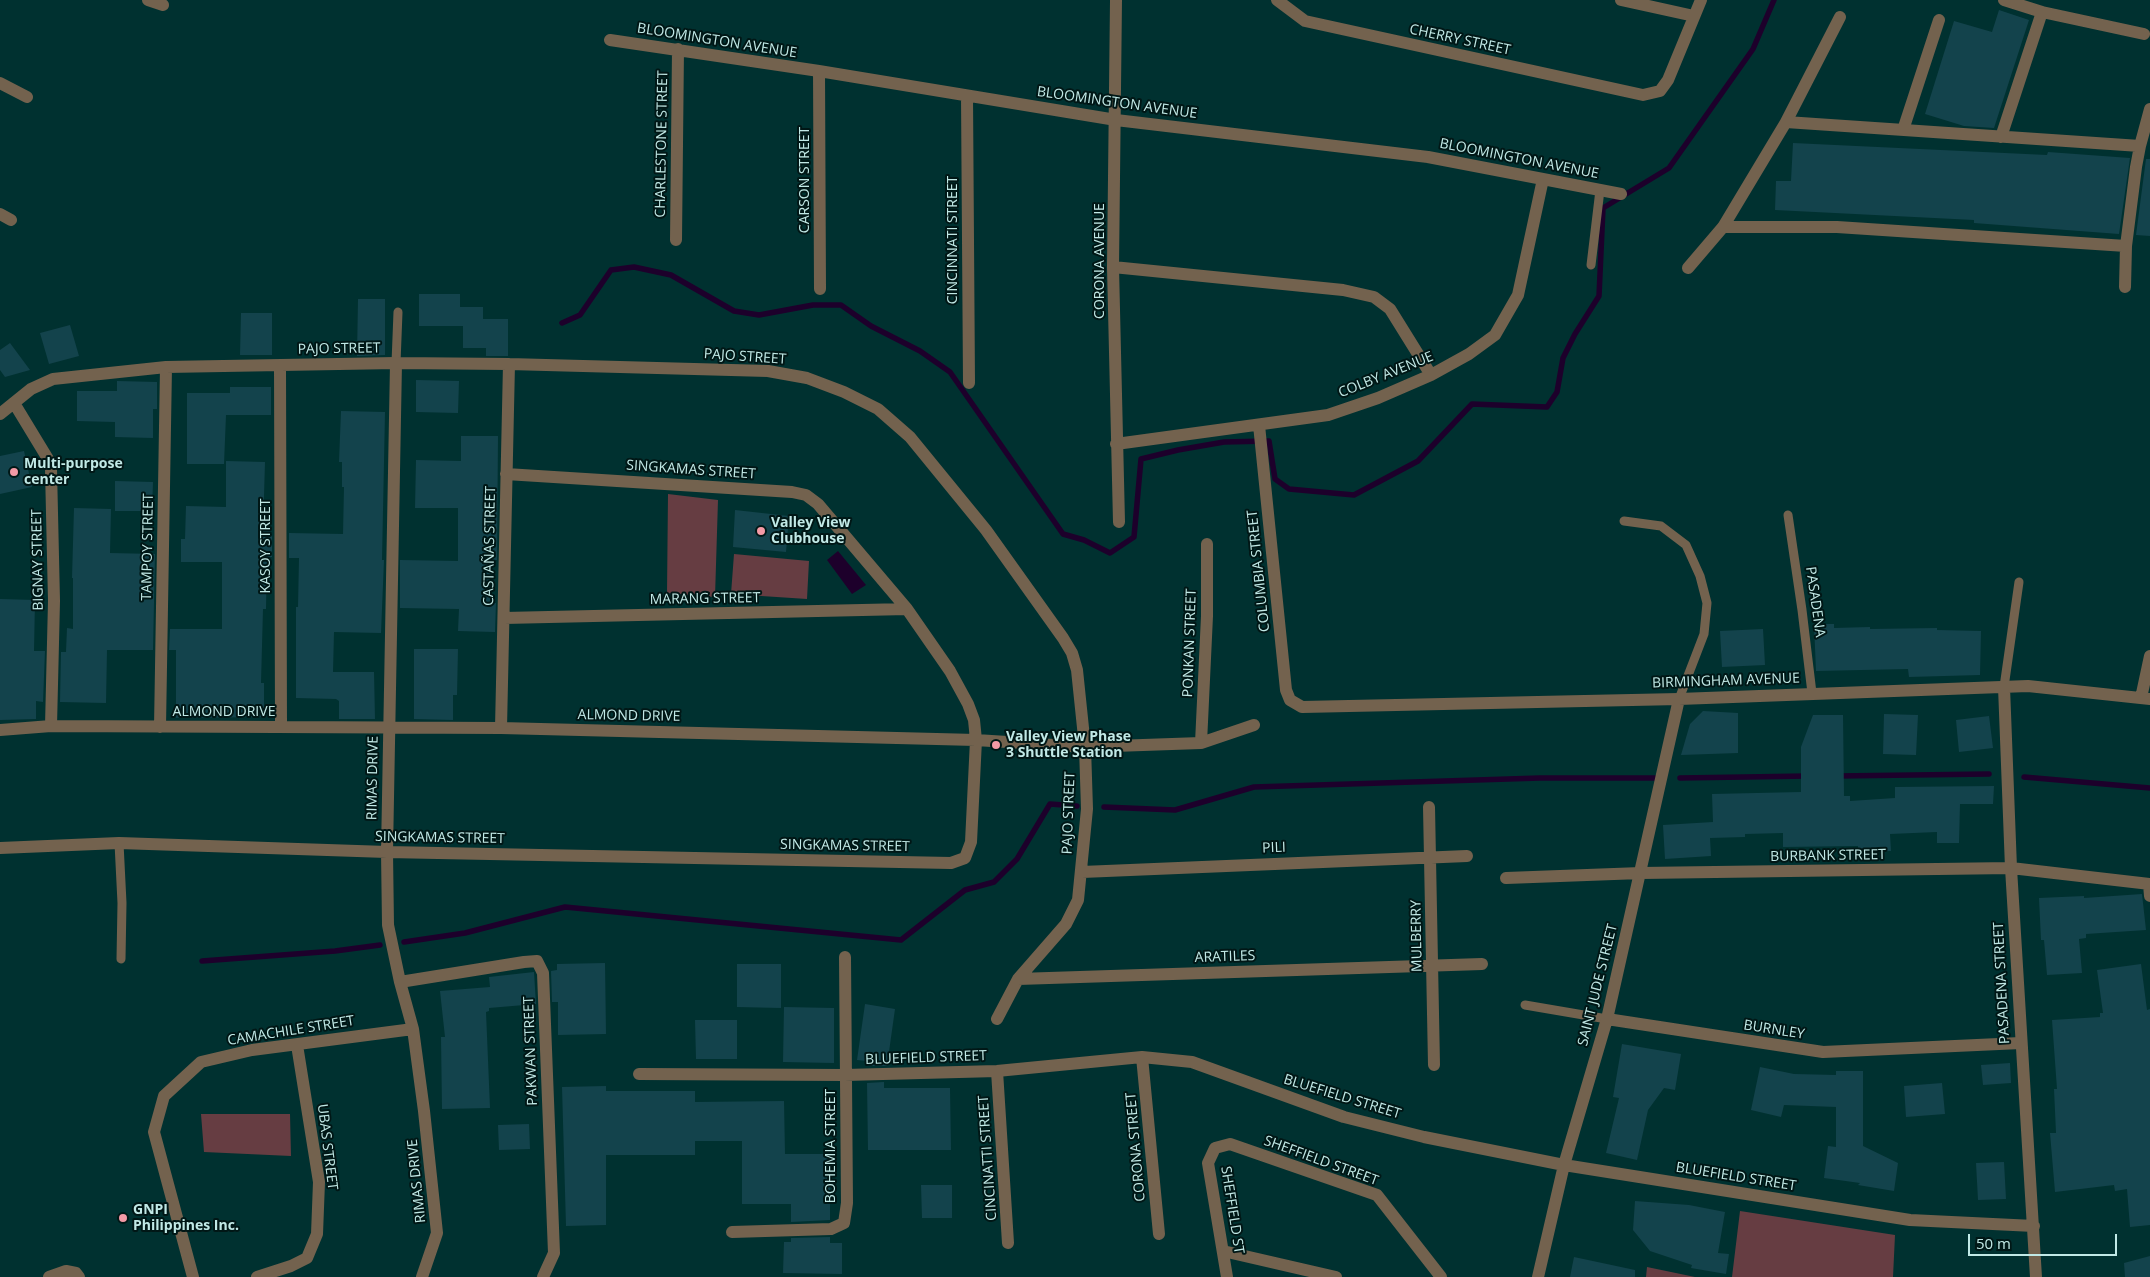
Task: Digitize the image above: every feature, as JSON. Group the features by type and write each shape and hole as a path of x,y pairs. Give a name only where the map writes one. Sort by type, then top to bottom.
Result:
{"street":[{"path":"148,0 163,4"},
{"name":"CORONA AVENUE","path":"1116,0 1113,267 1119,522"},
{"name":"CHERRY STREET","path":"1278,0 1305,21 1643,95 1660,91 1668,80 1694,16"},
{"path":"1621,0 1694,16 1701,0"},
{"path":"2004,0 2042,12 2144,34"},
{"path":"2000,137 2042,12"},
{"path":"1688,268 1723,228 1786,122 1840,17"},
{"path":"1903,130 1940,20"},
{"name":"BLOOMINGTON AVENUE","path":"610,40 819,71 1116,120 1428,157 1621,194"},
{"name":"CHARLESTONE STREET","path":"676,240 678,49"},
{"name":"CARSON STREET","path":"819,71 820,289"},
{"path":"0,83 27,97"},
{"name":"CINCINNATI STREET","path":"967,96 969,383"},
{"path":"2125,287 2126,246 2140,146 2150,109"},
{"path":"1786,122 2140,146"},
{"name":"COLBY AVENUE","path":"1116,444 1328,415 1378,398 1431,375 1469,354 1495,335 1518,295 1543,179"},
{"path":"1723,228 1837,227 2126,246"},
{"path":"1113,267 1343,290 1374,298 1390,309 1431,375"},
{"name":"PAJO STREET","path":"0,414 31,389 53,378 166,368 396,364 509,364 768,371 814,381 844,392 878,409 910,437 986,530 1063,638 1072,653 1077,670 1085,748 1087,809 1078,900 1066,924 1018,978 997,1018"},
{"name":"RIMAS DRIVE","path":"396,364 386,852 388,925 400,982 413,1028 437,1233 422,1277"},
{"name":"CASTAÑAS STREET","path":"502,728 509,364"},
{"name":"KASOY STREET","path":"280,365 281,727"},
{"name":"TAMPOY STREET","path":"160,727 166,368"},
{"name":"BIGNAY STREET","path":"14,403 48,459 51,469 54,601 51,726"},
{"name":"COLUMBIA STREET","path":"1258,425 1286,690 1290,700 1302,706"},
{"name":"SINGKAMAS STREET","path":"0,848 119,843 386,852 952,863 965,858 971,842 976,740 974,720 968,704 950,671 907,609 818,504 806,495 792,492 506,474"},
{"name":"PONKAN STREET","path":"1202,743 1208,616 1207,544"},
{"name":"MARANG STREET","path":"504,618 907,609"},
{"path":"2145,698 2150,656"},
{"name":"BIRMINGHAM AVENUE","path":"1302,706 1679,699 2028,686 2145,698"},
{"name":"PASADENA STREET","path":"2004,687 2011,868 2036,1277"},
{"name":"SAINT JUDE STREET","path":"1538,1277 1564,1165 1607,1020 1679,699"},
{"name":"ALMOND DRIVE","path":"0,730 51,726 502,728 976,740 1085,748 1202,743 1254,725"},
{"name":"MULBERRY","path":"1429,807 1434,1065"},
{"name":"PILI","path":"1082,872 1430,856 1468,856"},
{"name":"BURBANK STREET","path":"1506,878 1641,873 2011,868 2150,888"},
{"path":"845,957 845,1075"},
{"name":"PAKWAN STREET","path":"400,982 524,962 537,962 543,973 554,1253 543,1277"},
{"name":"ARATILES","path":"1018,978 1482,964"},
{"name":"BURNLEY","path":"1607,1020 1822,1052 2021,1043"},
{"name":"CAMACHILE STREET","path":"194,1277 154,1132 164,1096 201,1062 252,1050 413,1028"},
{"name":"UBAS STREET","path":"257,1277 291,1266 307,1258 317,1234 319,1182 297,1045"},
{"name":"BLUEFIELD STREET","path":"639,1074 845,1075 997,1071 1142,1057 1192,1062 1344,1117 1424,1137 1564,1165 1910,1220 2034,1226"},
{"name":"CORONA STREET","path":"1142,1057 1159,1234"},
{"name":"CINCINATTI STREET","path":"997,1071 1008,1243"},
{"name":"BOHEMIA STREET","path":"732,1232 831,1229 844,1223 847,1203 845,1075"},
{"name":"SHEFFIELD STREET","path":"1215,1148 1230,1144 1377,1195 1440,1277"},
{"name":"SHEFFIELD ST","path":"1215,1148 1208,1163 1227,1277"},
{"path":"1224,1251 1336,1277"},
{"path":"49,1277 66,1271 76,1273 79,1277"}],"lane":[{"path":"1591,265 1600,190"},
{"path":"396,364 398,312"},
{"name":"PASADENA","path":"1788,515 1812,693"},
{"path":"1624,521 1661,526 1686,545 1700,576 1707,603 1704,634 1679,699"},
{"path":"2004,687 2020,582"},
{"path":"119,843 122,903 120,959"},
{"name":"BURNLEY","path":"1524,1005 1607,1020"}],"shaded area":[{"path":"668,494 718,500 715,597 667,593"},
{"path":"838,551 866,585 852,594 827,560"},
{"path":"734,554 809,561 807,599 731,594"},
{"path":"201,1114 290,1114 291,1156 204,1152"},
{"path":"1740,1211 1895,1235 1893,1277 1732,1277"},
{"path":"1647,1267 1695,1277 1646,1277"}],"building":[{"path":"1999,10 2029,20 1994,128 1964,126 1925,114 1954,21 1992,32"},
{"path":"1793,143 2047,155 2048,152 2130,158 2119,234 1974,223 1974,220 1775,210 1776,181 1791,181"},
{"path":"2146,159 2150,159 2150,236 2136,235"},
{"path":"419,294 460,294 460,307 483,307 483,319 508,319 508,356 486,356 486,348 463,348 463,326 419,326"},
{"path":"358,299 385,299 385,355 357,356"},
{"path":"241,313 272,313 272,355 240,355"},
{"path":"70,325 79,356 49,364 40,333"},
{"path":"10,343 30,370 5,377 0,370 0,350"},
{"path":"416,380 459,381 458,413 416,412"},
{"path":"117,381 157,382 157,409 153,409 153,438 115,437 115,422 77,421 77,391 117,391"},
{"path":"230,387 271,387 271,415 226,415 224,464 187,464 187,393 230,393"},
{"path":"341,411 385,412 382,560 384,560 381,633 334,632 333,672 374,672 375,719 339,719 339,701 336,699 296,698 296,607 298,607 299,558 289,558 289,533 343,534 344,487 342,487 342,462 339,462"},
{"path":"461,436 498,436 497,560 490,560 490,603 496,603 495,632 458,631 459,609 400,608 400,560 458,561 458,508 415,508 416,460 461,461"},
{"name":"Multi-purpose center","path":"24,451 32,487 0,494 0,456"},
{"path":"226,461 265,462 263,530 270,530 270,533 272,533 272,557 267,557 266,609 263,609 261,683 264,683 264,717 176,718 176,650 169,650 170,629 222,629 222,562 181,562 181,539 185,539 186,506 226,507"},
{"path":"115,481 153,482 152,511 115,511"},
{"path":"74,508 111,509 110,553 155,554 153,650 107,650 106,703 60,702 61,652 66,652 67,628 73,629"},
{"name":"Valley View Clubhouse","path":"735,510 789,516 786,552 733,547"},
{"path":"0,599 35,600 34,651 45,651 43,702 36,701 36,719 0,720"},
{"path":"1814,624 1834,624 1834,628 1937,628 1937,630 1981,631 1980,675 1909,677 1908,669 1816,671"},
{"path":"1763,629 1765,665 1722,667 1720,631"},
{"path":"414,649 458,649 457,695 453,695 453,720 414,719"},
{"path":"1703,711 1738,713 1738,753 1681,755 1690,724"},
{"path":"1884,714 1918,715 1916,755 1883,754"},
{"path":"1813,715 1843,715 1844,796 1850,796 1850,801 1895,798 1895,787 1994,786 1993,804 1960,804 1959,843 1937,843 1937,832 1890,834 1891,851 1858,852 1858,846 1783,847 1783,833 1745,834 1745,837 1710,838 1711,856 1665,859 1663,825 1713,822 1712,794 1801,792 1801,747"},
{"path":"1989,716 1993,748 1959,752 1956,720"},
{"path":"2142,894 2146,930 2086,934 2086,938 2079,939 2082,973 2047,975 2044,940 2041,940 2039,898 2084,896 2084,898"},
{"path":"605,963 606,1034 558,1035 558,1002 552,1002 551,971 557,970 557,964"},
{"path":"737,964 781,964 781,1008 737,1007"},
{"path":"2141,964 2147,1010 2150,1009 2150,1225 2130,1227 2127,1189 2115,1191 2114,1185 2055,1192 2050,1133 2056,1133 2054,1089 2057,1089 2052,1020 2100,1017 2100,1013 2103,1013 2097,970"},
{"path":"534,972 536,1004 489,1008 489,1011 486,1012 490,1108 442,1109 441,1037 445,1037 440,991 490,987 489,977"},
{"path":"865,1004 895,1009 887,1066 867,1066 867,1061 857,1060"},
{"path":"784,1007 834,1008 834,1063 783,1062"},
{"path":"695,1020 737,1020 737,1059 696,1059"},
{"path":"1622,1044 1681,1054 1675,1090 1664,1088 1648,1110 1637,1160 1606,1153 1619,1098 1613,1097"},
{"path":"2010,1063 2011,1083 1983,1085 1981,1065"},
{"path":"1760,1067 1794,1074 1836,1075 1836,1071 1863,1071 1863,1146 1898,1163 1894,1191 1858,1185 1860,1183 1824,1178 1828,1146 1836,1147 1836,1107 1784,1105 1781,1117 1751,1110"},
{"path":"884,1082 884,1088 950,1088 951,1150 868,1150 867,1083"},
{"path":"1942,1083 1945,1114 1906,1117 1904,1086"},
{"path":"606,1086 606,1091 695,1091 695,1102 784,1101 785,1154 830,1154 830,1220 791,1222 791,1204 742,1204 742,1141 695,1141 695,1155 606,1155 606,1225 566,1226 562,1087"},
{"path":"529,1124 530,1149 499,1150 498,1125"},
{"path":"2004,1162 2006,1199 1978,1200 1976,1163"},
{"path":"921,1185 952,1185 952,1218 922,1218"},
{"path":"1635,1201 1689,1205 1725,1212 1718,1253 1729,1254 1726,1274 1691,1268 1692,1265 1650,1251 1633,1230"},
{"path":"830,1237 830,1243 842,1243 842,1274 783,1273 784,1242 791,1242 791,1238"},
{"path":"2150,1256 2150,1277 2125,1277 2124,1263"},
{"path":"1574,1257 1635,1270 1635,1277 1570,1277"}],"waterway":[{"path":"562,323 580,315 611,270 634,267 671,275 734,311 759,315 813,305 841,305 871,326 920,351 950,372 1063,534 1084,540 1110,553 1134,537 1141,459 1178,450 1224,442 1269,441 1275,479 1289,489 1354,495 1418,461 1472,404 1547,407 1557,392 1563,358 1575,334 1599,296 1603,208 1669,168 1753,49 1774,0"},
{"path":"1837,776 1989,774"},
{"path":"1680,778 1808,776"},
{"path":"2024,777 2150,788"},
{"path":"1104,807 1175,810 1254,787 1540,778 1655,778"},
{"path":"404,942 465,933 565,907 901,940 965,890 994,882 1017,859 1050,804 1077,806"},
{"path":"202,961 335,951 380,945"}],"place":[{"name":"Multi-purpose center","path":"14,472"},
{"name":"Valley View Clubhouse","path":"761,531"},
{"name":"Valley View Phase 3 Shuttle Station","path":"996,745"},
{"name":"GNPI Philippines Inc.","path":"123,1218"}]}
